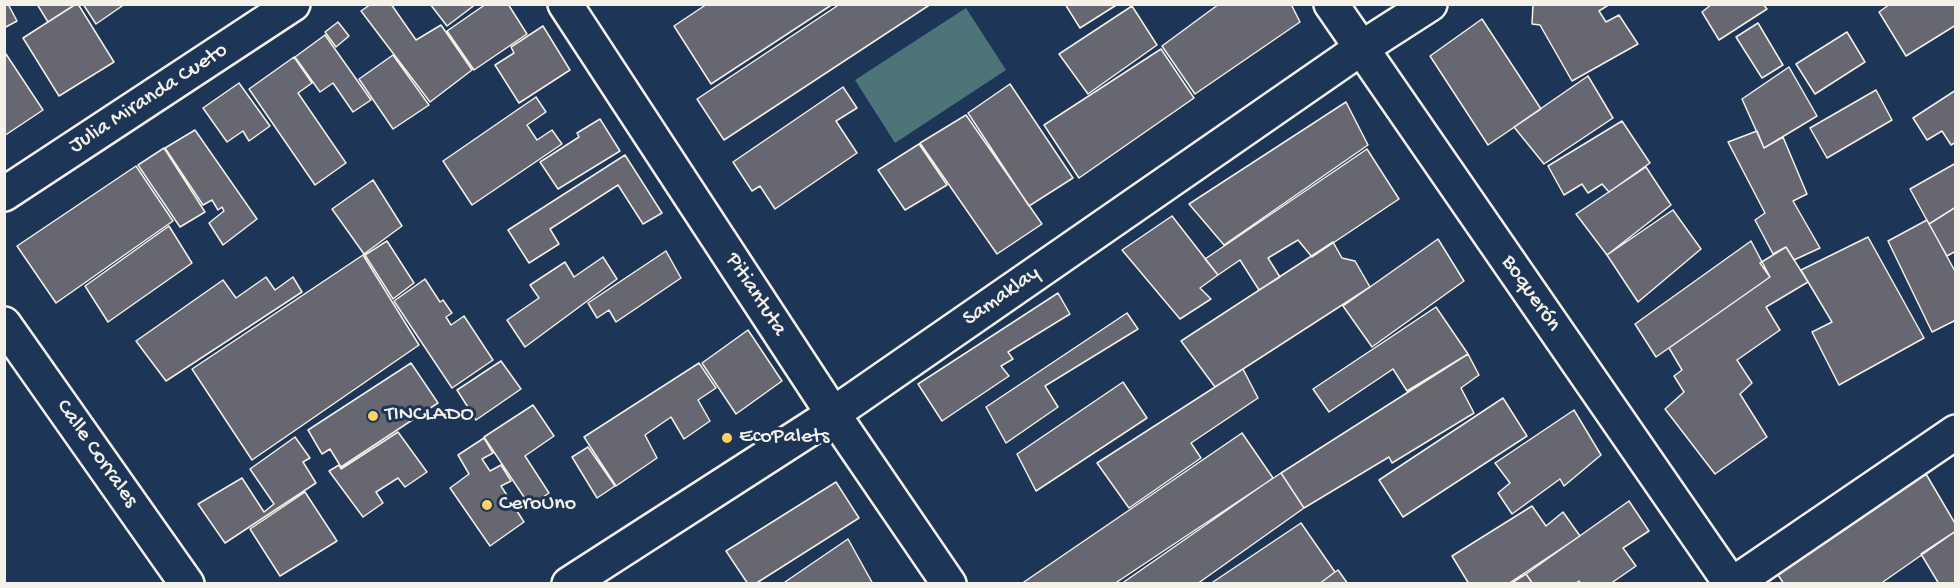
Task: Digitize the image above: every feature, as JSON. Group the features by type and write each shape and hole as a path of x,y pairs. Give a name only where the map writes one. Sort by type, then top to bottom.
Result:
{"street":[{"name":"Julia Miranda Cueto","path":"4,194 293,4"},
{"name":"Pitiantuta","path":"565,4 833,414 949,584"},
{"name":"Boquerón","path":"1331,4 1732,584"},
{"name":"Samaklay","path":"569,584 833,414 1360,49 1430,4"},
{"name":"Calle Corrales","path":"4,324 187,584"},
{"path":"1732,584 1956,432"}],"green space":[{"path":"966,8 1006,70 895,143 855,80"}],"building":[{"path":"4,4 8,4 17,21 4,28"},
{"path":"37,4 76,4 48,22"},
{"path":"76,4 114,62 59,96 23,38"},
{"path":"83,4 125,4 96,24"},
{"path":"371,4 391,4 416,40 441,25 472,70 430,102 361,11"},
{"path":"430,4 476,4 447,26"},
{"path":"486,4 508,4 527,34 474,70 447,31"},
{"path":"707,4 833,4 711,84 674,26"},
{"path":"840,4 931,4 724,140 697,99"},
{"path":"1065,4 1118,4 1080,28"},
{"path":"1219,4 1291,4 1300,22 1195,94 1162,46"},
{"path":"1533,4 1610,4 1599,11 1606,22 1619,15 1638,44 1572,81 1540,25 1532,24"},
{"path":"1712,4 1763,4 1767,9 1719,40 1702,12"},
{"path":"1890,4 1956,4 1956,25 1906,56 1879,12"},
{"path":"1132,6 1157,45 1088,94 1059,54"},
{"path":"1482,19 1541,109 1488,145 1430,56"},
{"path":"338,22 349,36 336,47 325,32"},
{"path":"1758,23 1783,65 1762,78 1736,37"},
{"path":"543,26 570,70 519,103 495,65 514,53 511,47"},
{"path":"1847,32 1865,62 1815,94 1796,64"},
{"path":"325,35 371,100 353,112 333,83 320,92 295,57"},
{"path":"1161,49 1194,98 1079,178 1044,125"},
{"path":"4,51 43,110 4,136"},
{"path":"393,55 429,105 393,129 359,79"},
{"path":"294,57 312,83 298,93 346,163 315,185 249,89"},
{"path":"1789,67 1817,116 1764,148 1742,99"},
{"path":"1588,76 1613,118 1544,164 1514,127"},
{"path":"239,83 270,126 249,141 243,131 227,142 203,108"},
{"path":"1010,84 1073,178 1029,206 968,113"},
{"path":"843,87 857,108 836,121 857,153 775,209 760,186 752,191 733,162"},
{"path":"1876,90 1892,120 1827,158 1810,128"},
{"path":"1956,90 1956,142 1951,145 1942,131 1927,140 1913,118"},
{"path":"536,97 546,112 527,125 537,140 552,130 562,144 472,205 443,161"},
{"path":"1346,102 1368,145 1224,245 1189,204"},
{"path":"966,115 1042,224 997,254 920,143"},
{"path":"600,119 620,151 558,189 540,162 579,137 577,133"},
{"path":"1622,121 1650,163 1609,192 1602,184 1588,193 1582,184 1564,195 1548,166"},
{"path":"195,130 257,219 223,245 209,223 224,211 222,207 218,210 212,200 203,205 165,148"},
{"path":"1757,131 1764,148 1783,137 1807,194 1793,201 1820,248 1794,260 1786,247 1773,254 1755,220 1765,213 1728,142"},
{"path":"919,144 947,185 905,210 878,170"},
{"path":"164,148 205,212 180,227 138,165"},
{"path":"1367,149 1399,199 1312,257 1298,240 1268,258 1280,277 1259,290 1240,260 1218,275 1205,259"},
{"path":"625,155 662,213 643,224 618,185 550,229 559,244 529,263 508,230"},
{"path":"1956,163 1956,207 1929,224 1910,189"},
{"path":"136,166 173,221 56,303 17,246"},
{"path":"1646,167 1671,205 1607,255 1576,214"},
{"path":"373,180 402,226 364,254 332,209"},
{"path":"1956,207 1956,251 1947,256 1929,224"},
{"path":"1673,210 1701,249 1638,302 1607,255"},
{"path":"1172,216 1218,275 1200,288 1211,299 1180,319 1122,250"},
{"path":"1927,220 1956,273 1956,320 1932,332 1888,241"},
{"path":"169,226 192,263 108,322 85,286"},
{"path":"1868,237 1924,338 1839,385 1812,332 1832,322 1801,270"},
{"path":"1438,239 1464,281 1372,347 1343,306"},
{"path":"387,241 414,283 393,299 365,255"},
{"path":"1751,241 1770,277 1656,357 1635,324"},
{"path":"1333,242 1342,258 1355,261 1370,287 1215,387 1181,341"},
{"path":"1786,247 1808,282 1766,307 1780,330 1737,360 1752,383 1740,394 1767,437 1715,474 1665,409 1684,392 1674,376 1682,370 1669,348 1770,277 1760,263"},
{"path":"666,251 681,278 616,322 609,310 597,318 588,303"},
{"path":"363,255 419,345 252,460 192,369"},
{"path":"603,257 617,279 525,347 507,320 539,298 530,285 565,262 574,277"},
{"path":"266,277 275,290 293,277 302,292 166,381 136,341 223,280 236,298"},
{"path":"425,279 440,302 443,300 452,313 446,317 451,325 464,316 493,360 452,388 394,301"},
{"path":"1058,293 1070,314 1008,352 1013,359 1001,366 1009,376 942,421 918,384"},
{"path":"1436,307 1468,354 1407,391 1393,369 1329,412 1313,389"},
{"path":"1127,313 1138,329 1045,386 1058,407 1006,443 986,407"},
{"path":"748,330 782,381 736,414 702,363"},
{"path":"1468,354 1479,375 1461,388 1474,413 1392,463 1389,457 1304,508 1281,473"},
{"path":"501,361 521,389 476,420 457,390"},
{"name":"TINCLADO","path":"411,363 438,403 341,467 330,449 322,454 308,430"},
{"path":"699,363 716,388 698,400 710,421 684,439 671,417 645,435 657,458 616,486 584,437"},
{"path":"1243,369 1258,398 1191,443 1201,458 1129,508 1097,463"},
{"path":"1123,382 1147,418 1036,491 1017,454"},
{"path":"1503,398 1527,436 1403,517 1379,480"},
{"path":"533,405 554,436 525,456 549,493 530,506 484,437"},
{"path":"1574,410 1601,455 1564,486 1560,479 1512,514 1498,493 1510,483 1495,463"},
{"path":"398,432 427,472 405,487 398,478 376,492 383,503 363,517 329,471 339,465 341,469"},
{"path":"1242,433 1273,478 1121,584 1021,584"},
{"path":"295,437 310,458 303,462 316,483 225,543 198,504 242,478 264,512 274,504 250,469"},
{"name":"CeroUno","path":"484,438 493,453 482,459 490,471 501,465 511,481 501,486 524,522 490,546 450,488 469,474 458,455"},
{"path":"588,447 615,486 597,498 572,457"},
{"path":"1281,473 1304,508 1197,584 1114,584"},
{"path":"1926,474 1956,525 1956,531 1880,584 1784,584 1778,575"},
{"path":"836,482 859,518 755,584 748,584 726,551"},
{"path":"305,492 337,541 280,576 250,529"},
{"path":"1629,501 1649,531 1623,548 1636,566 1610,584 1581,584 1579,581 1575,584 1533,584 1526,574"},
{"path":"1532,506 1546,526 1563,512 1580,536 1508,584 1469,584 1452,556"},
{"path":"1301,523 1335,572 1319,584 1210,584"},
{"path":"1956,531 1956,584 1939,584 1921,554"},
{"path":"848,539 873,584 782,584"},
{"path":"1338,570 1348,584 1319,584 1335,572"},
{"path":"1526,574 1533,584 1510,584"}],"place":[{"name":"TINCLADO","path":"373,416"},
{"name":"EcoPalets","path":"727,438"},
{"name":"CeroUno","path":"487,505"}]}
